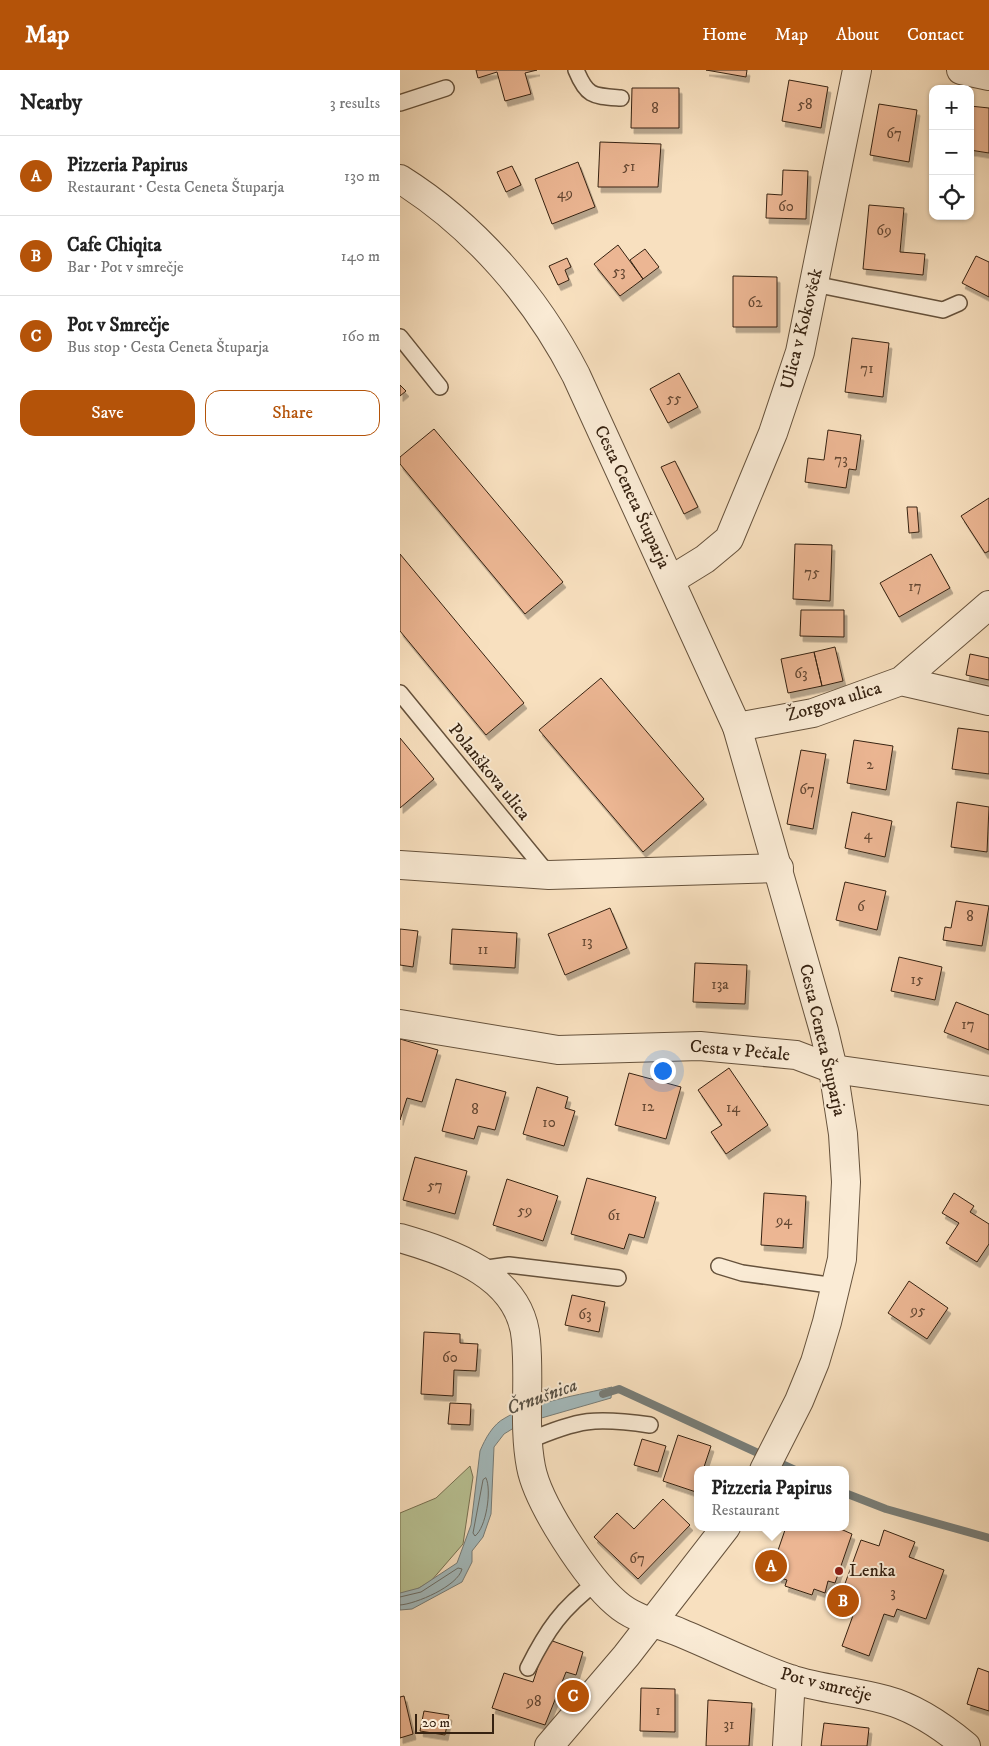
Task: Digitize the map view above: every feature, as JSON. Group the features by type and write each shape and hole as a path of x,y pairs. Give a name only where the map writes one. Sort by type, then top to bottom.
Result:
{"street":[{"name":"Ulica v Kokovšek","path":"671,580 705,559 729,539 750,494 800,352 857,70"},
{"path":"960,70 989,76"},
{"name":"Cesta Ceneta Štuparja","path":"400,179 426,195 488,251 556,338 671,580 737,727 778,868 833,1069 843,1134 846,1182 842,1259 836,1286 815,1362 769,1462"},
{"name":"Žorgova ulica","path":"737,727 812,713 901,681 989,605"},
{"name":"Žorgova ulica","path":"901,681 989,701"},
{"path":"400,865 549,875 778,868"},
{"name":"Cesta v Pečale","path":"400,1024 558,1050 700,1046 796,1055 833,1069 989,1091"},
{"name":"Pot v smrečje","path":"400,1238 430,1246 480,1269 494,1279 508,1296 522,1320 526,1340 527,1426 535,1486 543,1503 596,1582 621,1607 632,1615 651,1624 673,1629 791,1679 888,1700 921,1713 966,1746"},
{"path":"553,1744 651,1624 723,1531"},
{"path":"787,1746 791,1679"}],"lane":[{"path":"576,70 582,86 595,96 621,98"},
{"path":"400,103 446,88"},
{"path":"814,284 943,310 959,303"},
{"path":"400,337 440,387"},
{"name":"Polanškova ulica","path":"400,693 549,875"},
{"path":"480,1269 509,1265 618,1278"},
{"path":"719,1266 742,1273 836,1286"},
{"path":"527,1426 570,1424 586,1421 619,1421 650,1425"},
{"path":"528,1668 545,1634 556,1619 596,1582"}],"green space":[{"path":"470,1466 473,1477 463,1544 431,1581 400,1599 400,1513 436,1498"}],"water":[{"name":"Črnušnica","path":"612,1387 611,1398 517,1426 504,1434 494,1447 491,1514 483,1537 472,1551 472,1562 462,1582 412,1609 400,1610 400,1593 419,1588 457,1563 471,1525 480,1451 493,1428 505,1418 528,1408"}],"building":[{"path":"476,70 537,70 525,73 531,94 505,101 497,72 478,78"},
{"path":"706,70 747,70 746,77"},
{"path":"789,80 828,87 821,128 782,121"},
{"path":"632,88 679,88 679,128 631,128"},
{"path":"879,104 917,110 909,162 870,155"},
{"path":"974,106 989,108 989,153 974,151"},
{"path":"600,142 661,144 658,187 598,187"},
{"path":"578,162 595,207 552,224 535,179"},
{"path":"512,166 521,185 506,192 497,172"},
{"path":"783,170 808,171 806,219 766,218 767,194 782,195"},
{"path":"869,205 904,208 900,252 925,254 923,275 863,269"},
{"path":"618,245 643,279 620,296 594,264"},
{"path":"645,249 659,267 643,279 630,260"},
{"path":"976,256 989,262 989,297 962,283"},
{"path":"567,258 571,267 565,270 569,280 558,285 549,266"},
{"path":"733,276 777,277 777,327 733,327"},
{"path":"852,338 889,343 883,397 845,392"},
{"path":"679,373 698,407 668,423 650,389"},
{"path":"400,385 406,391 400,396"},
{"path":"434,429 563,582 525,614 400,464 400,457"},
{"path":"828,430 861,435 856,470 849,469 846,488 805,482 808,458 824,460"},
{"path":"675,461 698,507 684,514 661,467"},
{"path":"989,498 989,551 985,553 961,516"},
{"path":"907,507 917,507 919,532 909,533"},
{"path":"795,544 832,545 830,601 793,599"},
{"path":"400,554 524,703 486,735 400,631"},
{"path":"931,554 950,588 899,617 880,583"},
{"path":"801,610 844,610 844,637 800,636"},
{"path":"835,647 843,681 822,686 814,652"},
{"path":"814,652 822,686 788,693 781,659"},
{"path":"970,654 989,658 989,680 966,675"},
{"path":"601,678 704,799 643,852 539,730"},
{"path":"958,728 989,732 989,774 952,769"},
{"path":"400,738 434,779 400,808"},
{"path":"854,740 893,746 886,790 847,783"},
{"path":"801,750 826,754 813,829 787,824"},
{"path":"957,802 989,807 987,852 951,847"},
{"path":"852,812 892,821 885,857 845,848"},
{"path":"845,882 886,891 877,930 836,920"},
{"path":"956,901 989,906 982,946 943,940 945,927 951,928"},
{"path":"610,908 627,948 565,975 548,934"},
{"path":"400,929 418,931 413,967 400,965"},
{"path":"452,929 517,933 515,968 450,964"},
{"path":"899,957 942,967 935,1000 891,991"},
{"path":"695,963 747,965 745,1004 693,1002"},
{"path":"956,1002 989,1015 989,1050 944,1032"},
{"path":"400,1039 438,1050 422,1102 407,1098 400,1120"},
{"path":"729,1068 768,1125 726,1154 711,1132 722,1125 698,1090"},
{"path":"629,1073 681,1087 666,1139 615,1125"},
{"path":"456,1079 506,1092 495,1130 478,1126 474,1139 442,1131"},
{"path":"537,1087 568,1097 565,1108 575,1111 564,1146 523,1134"},
{"path":"415,1157 467,1171 455,1214 403,1200"},
{"path":"587,1178 656,1197 644,1238 629,1234 624,1249 571,1234"},
{"path":"507,1179 558,1196 543,1241 493,1225"},
{"path":"764,1193 806,1196 803,1248 761,1245"},
{"path":"954,1193 974,1206 970,1212 989,1224 989,1244 977,1262 946,1243 959,1223 942,1213"},
{"path":"909,1281 948,1308 927,1339 888,1313"},
{"path":"572,1295 605,1302 599,1332 565,1325"},
{"path":"424,1332 460,1334 460,1343 478,1344 476,1371 454,1370 453,1396 421,1394"},
{"path":"450,1403 471,1404 470,1425 448,1424"},
{"path":"678,1435 711,1446 704,1466 694,1466 694,1491 663,1481"},
{"path":"642,1439 666,1446 658,1472 634,1465"},
{"path":"663,1499 690,1525 638,1579 594,1537 617,1513 634,1529"},
{"path":"884,1530 915,1542 909,1557 944,1570 926,1619 897,1609 894,1617 884,1614 869,1656 842,1646 860,1596 843,1589 861,1540 879,1546"},
{"path":"785,1531 845,1531 852,1534 835,1583 828,1581 825,1593 814,1589 812,1595 785,1586 787,1580 778,1577 782,1565 774,1562"},
{"path":"547,1639 583,1652 576,1675 566,1672 545,1725 492,1708 504,1673 533,1682"},
{"path":"978,1668 989,1672 989,1711 967,1704"},
{"path":"641,1688 675,1689 675,1732 640,1731"},
{"path":"404,1696 413,1734 400,1738 400,1697"},
{"path":"708,1700 752,1703 749,1746 706,1746"},
{"path":"424,1711 449,1715 445,1735 420,1731"},
{"path":"824,1723 869,1728 867,1746 821,1746"}],"waterway":[{"name":"Črnušnica","path":"603,1394 619,1389 786,1466"},
{"name":"Črnušnica","path":"849,1495 886,1509 989,1538"}],"place":[{"name":"Pizzeria Papirus","path":"771,1566"},
{"name":"Lenka","path":"839,1571"},
{"name":"Cafe Chiqita","path":"843,1601"},
{"name":"Pot v Smrečje","path":"573,1696"}]}
